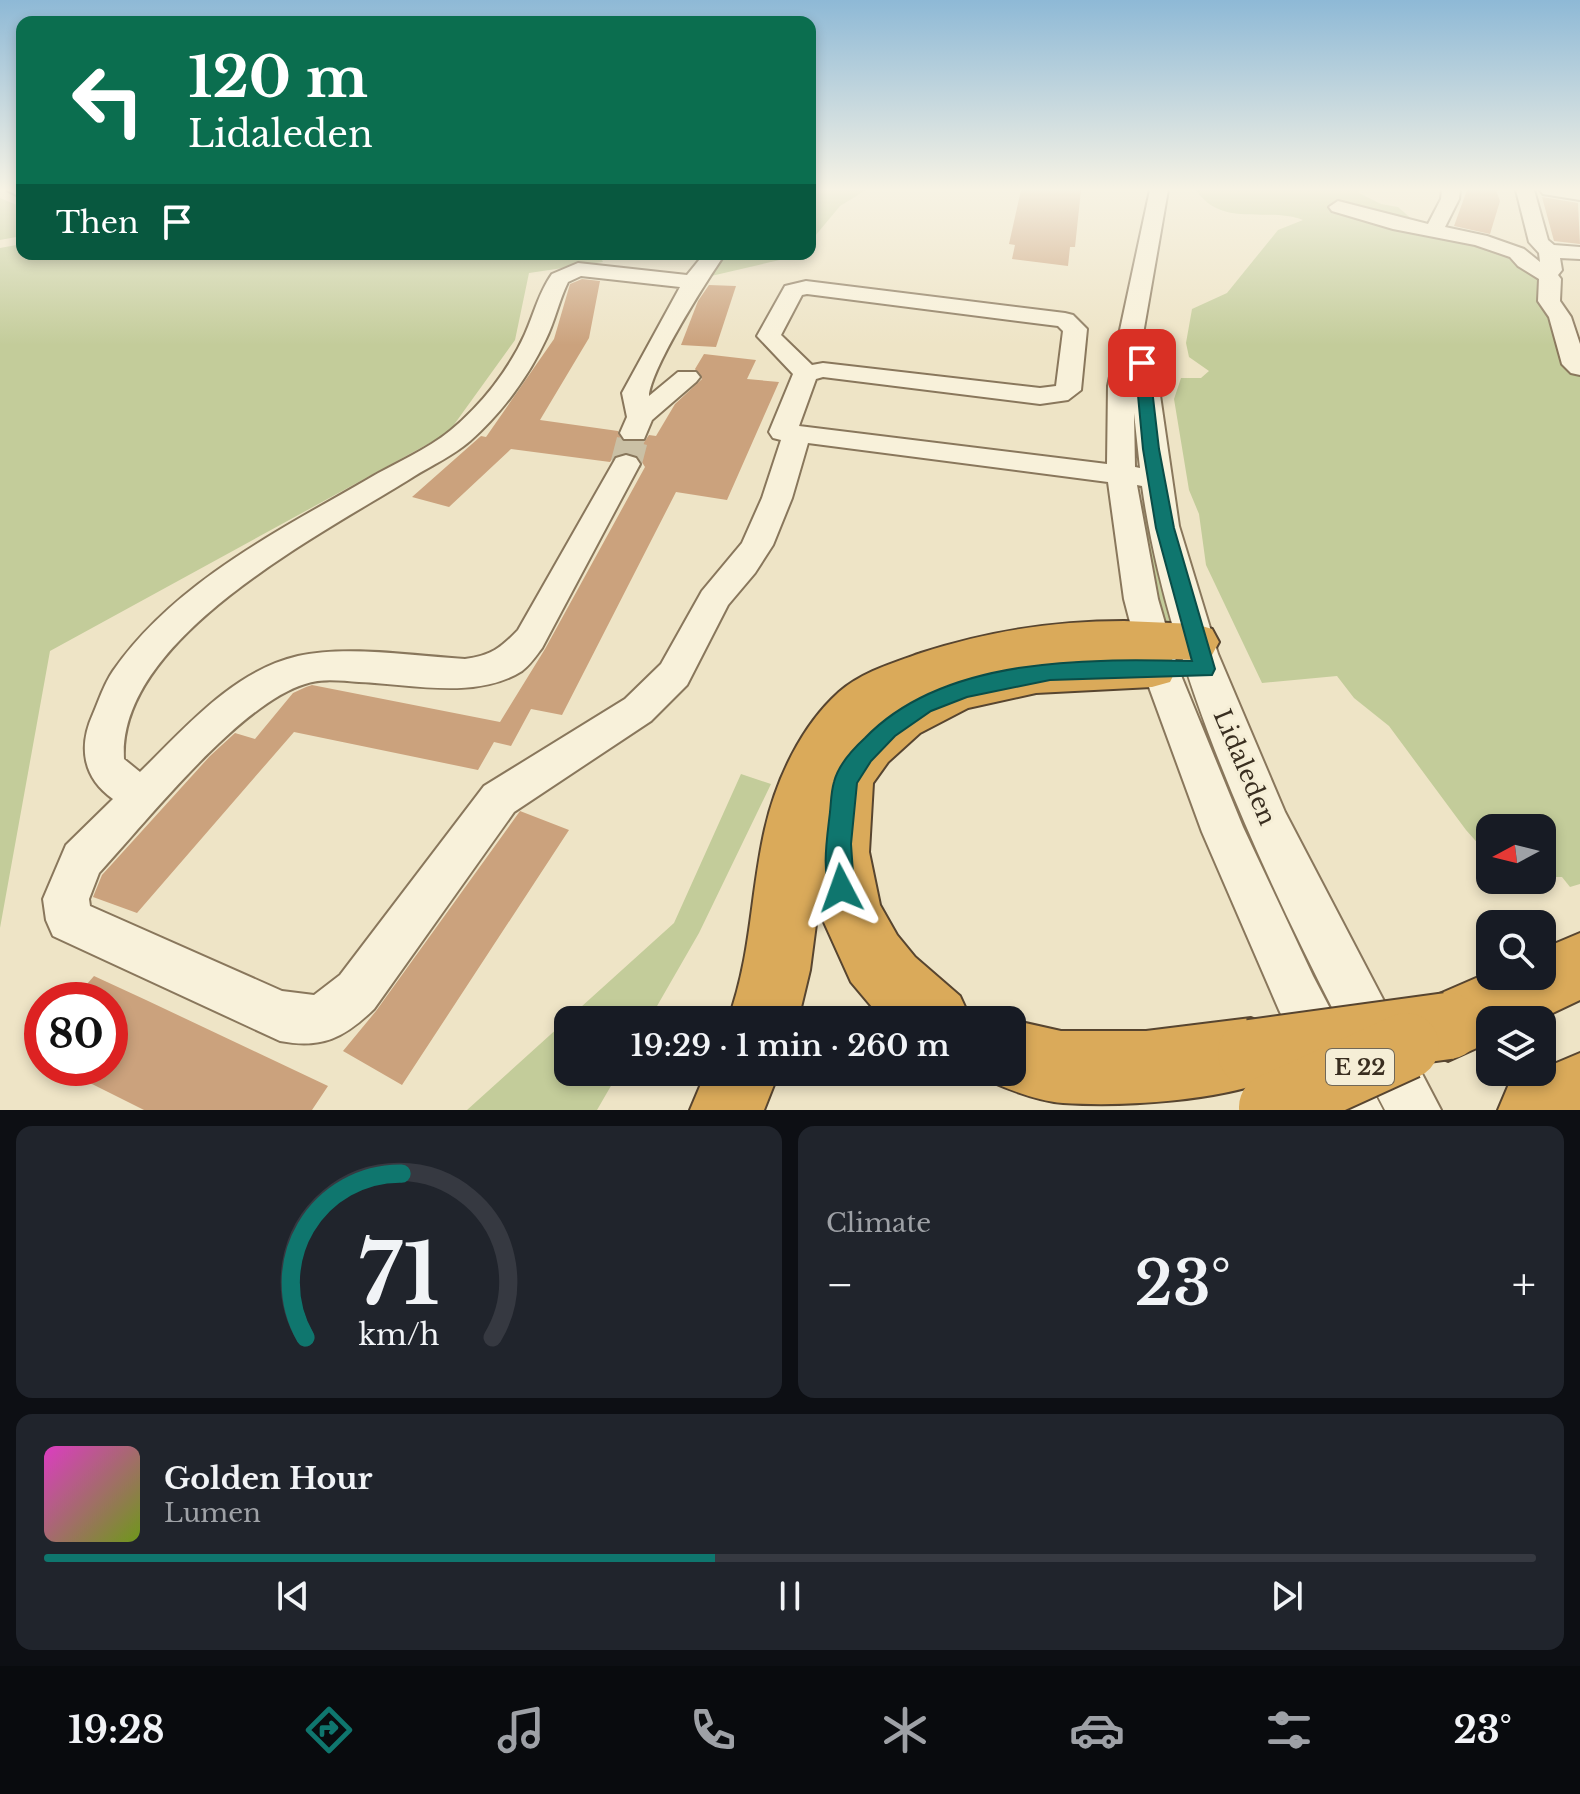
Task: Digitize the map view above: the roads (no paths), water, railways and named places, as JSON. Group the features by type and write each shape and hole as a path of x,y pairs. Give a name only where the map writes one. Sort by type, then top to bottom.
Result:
{"highway":[{"path":"768,1006 784,928 799,812 811,774 832,737 859,706 895,682 959,659 1062,638 1178,655"},
{"path":"920,1006 890,980 857,932 841,888 838,844 846,781 863,755 887,729 923,704 964,689 1050,672 1178,655"},
{"name":"E 22","path":"1263,1090 1448,1026 1580,966"},
{"path":"1026,1058 1061,1067 1132,1067 1263,1090"},
{"path":"727,1110 737,1086"},
{"path":"1535,1110 1580,1089"}],"street":[{"name":"Lidaleden","path":"1149,242 1121,386 1121,474 1134,563 1178,655 1256,799 1342,978 1414,1110"},
{"path":"1482,242 1511,249 1525,262 1546,273 1550,279 1549,301 1560,317 1574,364 1580,368"},
{"path":"1539,242 1549,251 1580,253"},
{"path":"1546,273 1552,271 1549,251"},
{"path":"634,438 635,393 693,282 710,260"},
{"path":"144,796 112,778 101,753 114,699 157,640 240,570 459,437 490,404 534,340 559,278 578,269 693,282"},
{"path":"806,287 1065,320 1075,329 1068,390 1059,395 1040,396 823,370 806,373 769,336 793,291 806,287"},
{"name":"Lidaleden","path":"1136,305 1178,655 1229,846 1296,993 1356,1110"},
{"path":"806,373 783,432 1156,479"},
{"path":"687,377 634,438 530,639 512,659 491,670 465,673 333,666 299,670 260,689 221,717 82,860 66,899 69,920 280,1016 306,1022 332,1016 357,992 499,799 522,781 639,710 669,683 689,654 710,604 727,580 748,559 771,513 797,434"}],"tunnel":[{"path":"631,443 634,433"},
{"path":"626,464 632,441"}]}
